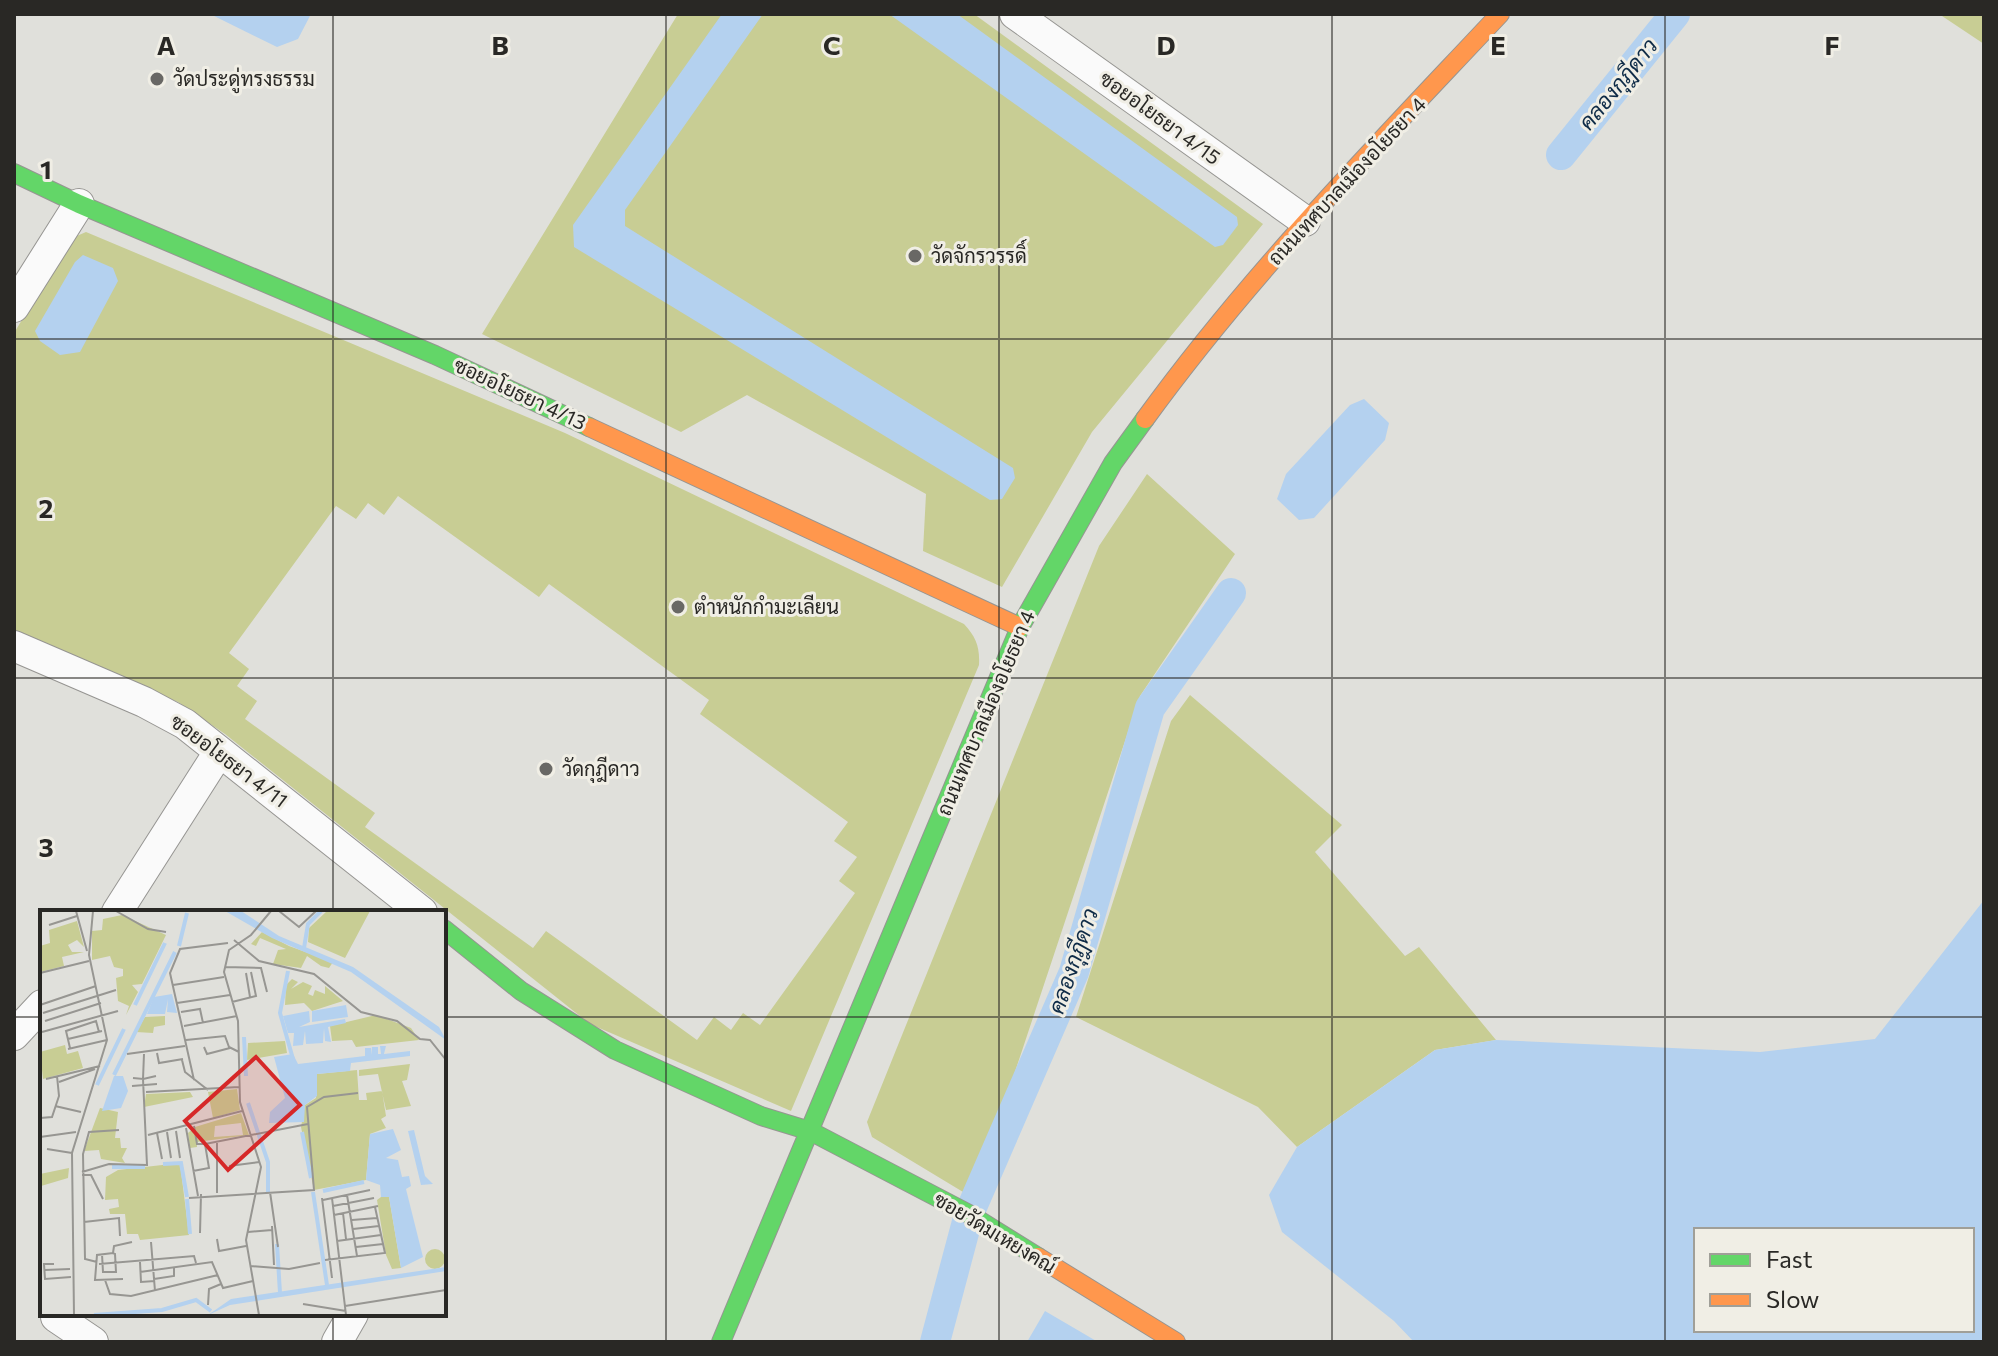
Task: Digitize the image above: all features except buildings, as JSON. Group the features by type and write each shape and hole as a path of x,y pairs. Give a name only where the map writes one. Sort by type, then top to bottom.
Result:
{"street":[{"name":"ซอยอโยธยา 4/15","path":"1015,14 1305,221"},
{"name":"ถนนเทศบาลเมืองอโยธยา 4","path":"721,1342 1020,627 1113,463 1177,375 1305,221 1500,14"},
{"name":"ซอยอโยธยา 4/13","path":"14,173 79,204 435,355 1020,627"},
{"path":"14,307 79,204"},
{"name":"ซอยอโยธยา 4/11","path":"14,646 144,702 185,724 419,910"},
{"path":"118,910 219,752"},
{"path":"446,931 521,991 615,1050 761,1116 810,1131"},
{"path":"14,1035 40,1007"},
{"name":"ซอยวัดมเหยงคณ์","path":"810,1131 969,1214 1176,1342"},
{"path":"337,1342 352,1316"},
{"path":"56,1317 93,1342"}],"green space":[{"path":"678,14 974,14 1263,224 1092,432 1002,587 923,551 926,494 747,395 681,432 482,334"},
{"path":"1939,14 1984,14 1984,44"},
{"path":"86,232 565,433 964,624 978,648 979,665 791,1111 590,1024 225,734 178,702 14,633 14,333 72,238","holes":["398,496 539,597 549,584 709,700 700,714 848,822 834,841 857,857 839,881 855,893 760,1025 743,1013 731,1030 714,1017 697,1040 546,931 533,948 365,827 375,813 245,719 257,701 237,686 249,669 229,653 336,506 356,519 368,503 384,515"]},
{"path":"1147,474 1235,554 1140,696 973,1198 872,1137 867,1122 1099,546"},
{"path":"1190,695 1342,825 1315,852 1405,956 1419,947 1496,1040 1435,1050 1297,1147 1258,1107 1076,1017 1171,721"}],"water":[{"path":"210,14 311,14 298,39 277,47"},
{"path":"722,14 763,14 625,210 625,226 1013,468 1015,478 1002,499 990,500 574,247 573,225"},
{"path":"889,14 957,14 1237,217 1238,225 1223,245 1215,247"},
{"path":"83,255 113,268 118,281 80,352 60,355 40,341 35,331 75,262"},
{"path":"1364,399 1389,423 1385,440 1314,518 1299,520 1277,499 1286,474 1350,405"},
{"path":"1984,900 1984,1342 1414,1342 1394,1321 1282,1232 1269,1195 1297,1147 1435,1050 1496,1040 1760,1052 1875,1039"},
{"path":"1045,1311 1098,1342 1027,1342"}],"waterway":[{"name":"คลองกุฎีดาว","path":"1561,155 1675,14"},
{"name":"คลองกุฎีดาว","path":"935,1342 969,1214 1074,972 1150,708 1231,593"}],"traffic: fast":[{"path":"14,173 79,204 435,355 589,427"},
{"path":"721,1342 1020,627 1113,463 1145,419"},
{"path":"446,931 521,991 615,1050 761,1116 810,1131 969,1214 1038,1257"}],"traffic: slow":[{"path":"1145,419 1271,261 1500,14"},
{"path":"589,427 1020,627"},
{"path":"1038,1257 1176,1342"}],"place":[{"name":"วัดประดู่ทรงธรรม","path":"157,79"},
{"name":"วัดจักรวรรดิ์","path":"915,256"},
{"name":"ตำหนักกำมะเลียน","path":"678,607"},
{"name":"วัดกุฎีดาว","path":"546,769"}]}
